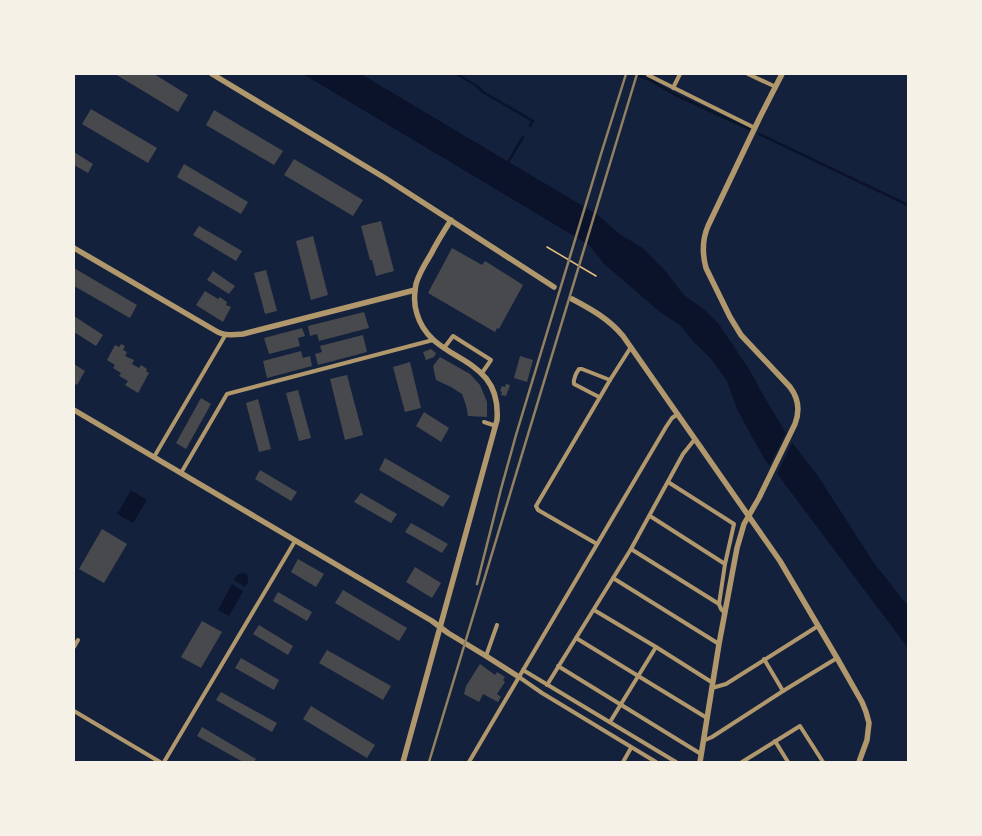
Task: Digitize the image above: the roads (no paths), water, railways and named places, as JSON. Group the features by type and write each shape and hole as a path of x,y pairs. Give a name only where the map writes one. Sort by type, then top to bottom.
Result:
{"street":[{"path":"212,74 385,178 554,287"},
{"path":"673,88 680,74"},
{"path":"748,74 776,87"},
{"path":"700,762 719,644 737,548 742,530 794,428 798,410 797,401 793,391 747,342 736,327 709,274 704,257 703,243 705,233 782,74"},
{"path":"648,75 755,128"},
{"path":"403,762 496,426 498,413 496,400 490,384 482,373 473,365 433,340 425,331 418,318 415,307 416,283 451,220"},
{"path":"74,248 219,333 226,334 243,334 415,290"},
{"path":"572,298 595,312 618,330 780,561 837,658 862,702 866,712 869,723 867,740 859,762"},
{"path":"154,457 226,334"},
{"path":"444,348 453,336 491,360 482,373"},
{"path":"181,473 227,394 433,340"},
{"path":"597,544 538,510 536,506 630,347"},
{"path":"600,397 574,384 573,382 577,371 582,369 610,380"},
{"path":"74,410 432,621 448,633 542,693 656,762"},
{"path":"469,762 666,427 672,418 678,414"},
{"path":"484,422 496,426"},
{"path":"547,685 631,549 685,451 695,439"},
{"path":"668,482 734,524 725,564 719,604 725,613"},
{"path":"650,516 725,564"},
{"path":"164,762 296,541"},
{"path":"631,549 719,604"},
{"path":"612,578 719,644"},
{"path":"594,610 656,647 712,686 726,684 818,626"},
{"path":"486,656 498,625"},
{"path":"576,638 707,718"},
{"path":"74,647 78,640"},
{"path":"610,722 656,647"},
{"path":"703,741 712,737 837,658"},
{"path":"764,659 783,691"},
{"path":"558,666 701,754"},
{"path":"523,670 676,762"},
{"path":"74,711 160,762"},
{"path":"742,762 800,726 823,762"},
{"path":"775,741 788,762"},
{"path":"623,762 631,748"}],"water":[{"path":"303,74 361,74 598,215 618,233 643,248 666,272 684,295 705,310 718,323 749,369 793,444 818,476 874,563 908,606 908,648 778,475 765,460 737,409 727,381 712,360 691,339 681,326 660,312 604,264 589,245"},
{"path":"131,490 147,500 133,523 117,514"},
{"path":"242,573 246,574 248,577 248,582 245,587 234,580 237,575"},
{"path":"232,584 243,591 229,616 218,610"}],"waterway":[{"path":"457,74 477,86 483,92 533,121 530,126"},
{"path":"635,74 749,129"},
{"path":"759,134 908,205"},
{"path":"507,164 523,137"}],"railway":[{"path":"477,584 516,435 626,74"},
{"path":"429,762 637,74"}]}
